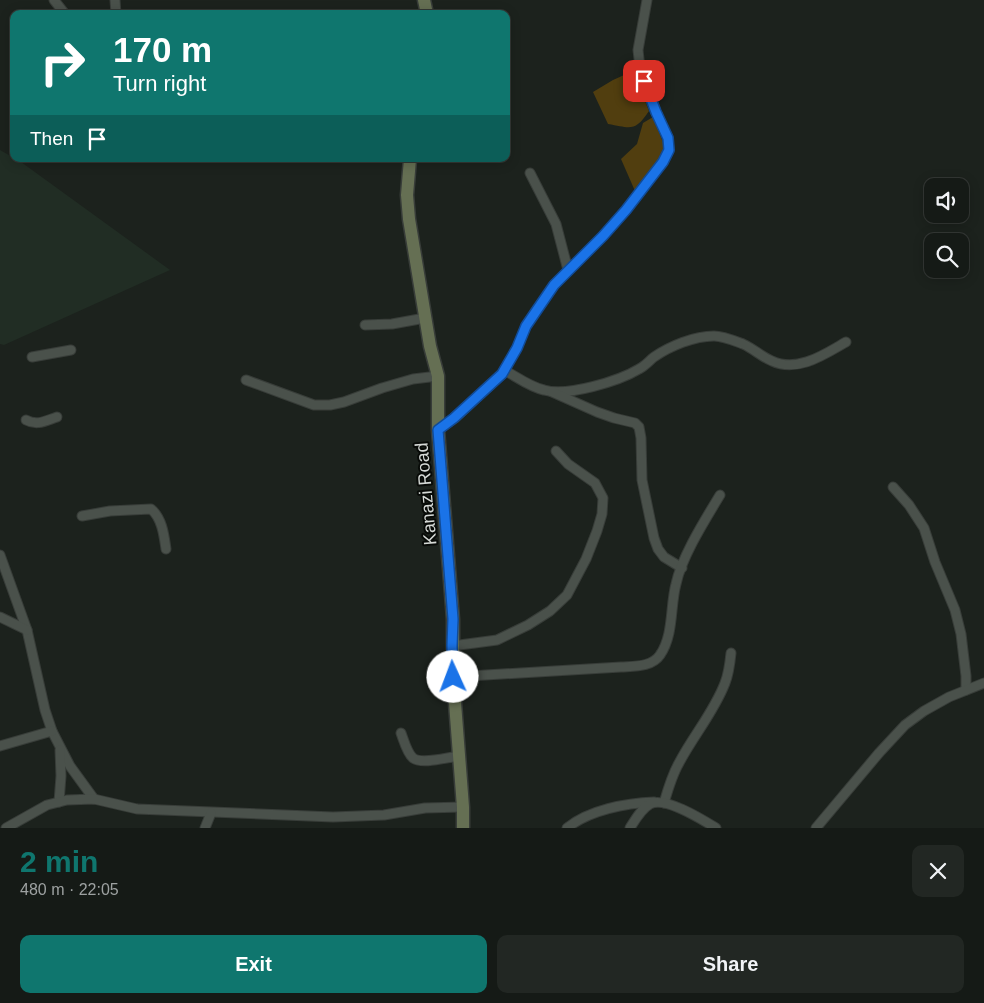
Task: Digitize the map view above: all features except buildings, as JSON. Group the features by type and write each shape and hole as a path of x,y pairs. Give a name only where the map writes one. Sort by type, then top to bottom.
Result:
{"main road":[{"name":"Kanazi Road","path":"410,162 407,194 409,219 430,346 438,376 438,430 453,619 453,677 460,756 463,828"}],"street":[{"path":"54,0 62,10"},
{"path":"438,430 460,413 502,374 530,320 554,285 626,210 659,168 669,150 668,138 640,68 638,50 647,0"},
{"path":"530,173 556,224 568,270"},
{"path":"365,325 392,324 425,318"},
{"path":"551,392 582,389 618,379 641,368 652,358 670,347 714,336 738,342 772,361 782,364 809,361 846,342"},
{"path":"32,357 71,350"},
{"path":"504,370 530,385 597,412 635,423 639,427 643,486 654,538 658,549 664,557 682,568"},
{"path":"246,380 314,405 330,405 382,388 438,376"},
{"path":"26,420 40,423 56,417"},
{"path":"452,646 497,640 528,625 550,611 567,595 586,559 597,531 602,514 603,498 595,483 568,464 556,451"},
{"path":"893,487 909,505 924,528 939,574 956,610 961,634 966,690"},
{"path":"453,677 621,667 653,661 660,655 668,636 676,584 682,568 701,527 720,495"},
{"path":"82,516 151,509 156,513 166,549"},
{"path":"1,559 27,630 45,710 52,731 60,748 94,799"},
{"path":"0,617 27,630"},
{"path":"630,828 644,809 659,802 668,787 678,763 714,707 726,681 731,653"},
{"path":"816,828 905,725 924,711 949,697 984,683"},
{"path":"0,746 52,731"},
{"path":"401,734 415,760 430,761 460,756"},
{"path":"59,802 61,776 60,748"},
{"path":"6,828 39,809 59,802 94,799 137,809 333,817 384,815 425,808 463,806"},
{"path":"567,828 582,818 612,808 628,804 659,802 692,815 716,828"},
{"path":"205,828 211,812"}],"shaded area":[{"path":"633,71 649,111 640,122 632,127 608,124 593,92"},
{"path":"653,117 666,150 654,171 635,191 621,159 637,144 643,123"},
{"path":"0,150 10,156 10,162 21,162 170,270 4,345 0,344"}],"route":[{"path":"453,677 453,619 448,537 438,430 454,418 502,374 517,348 526,326 554,285 603,236 663,162 669,150 668,138 644,81"}]}
